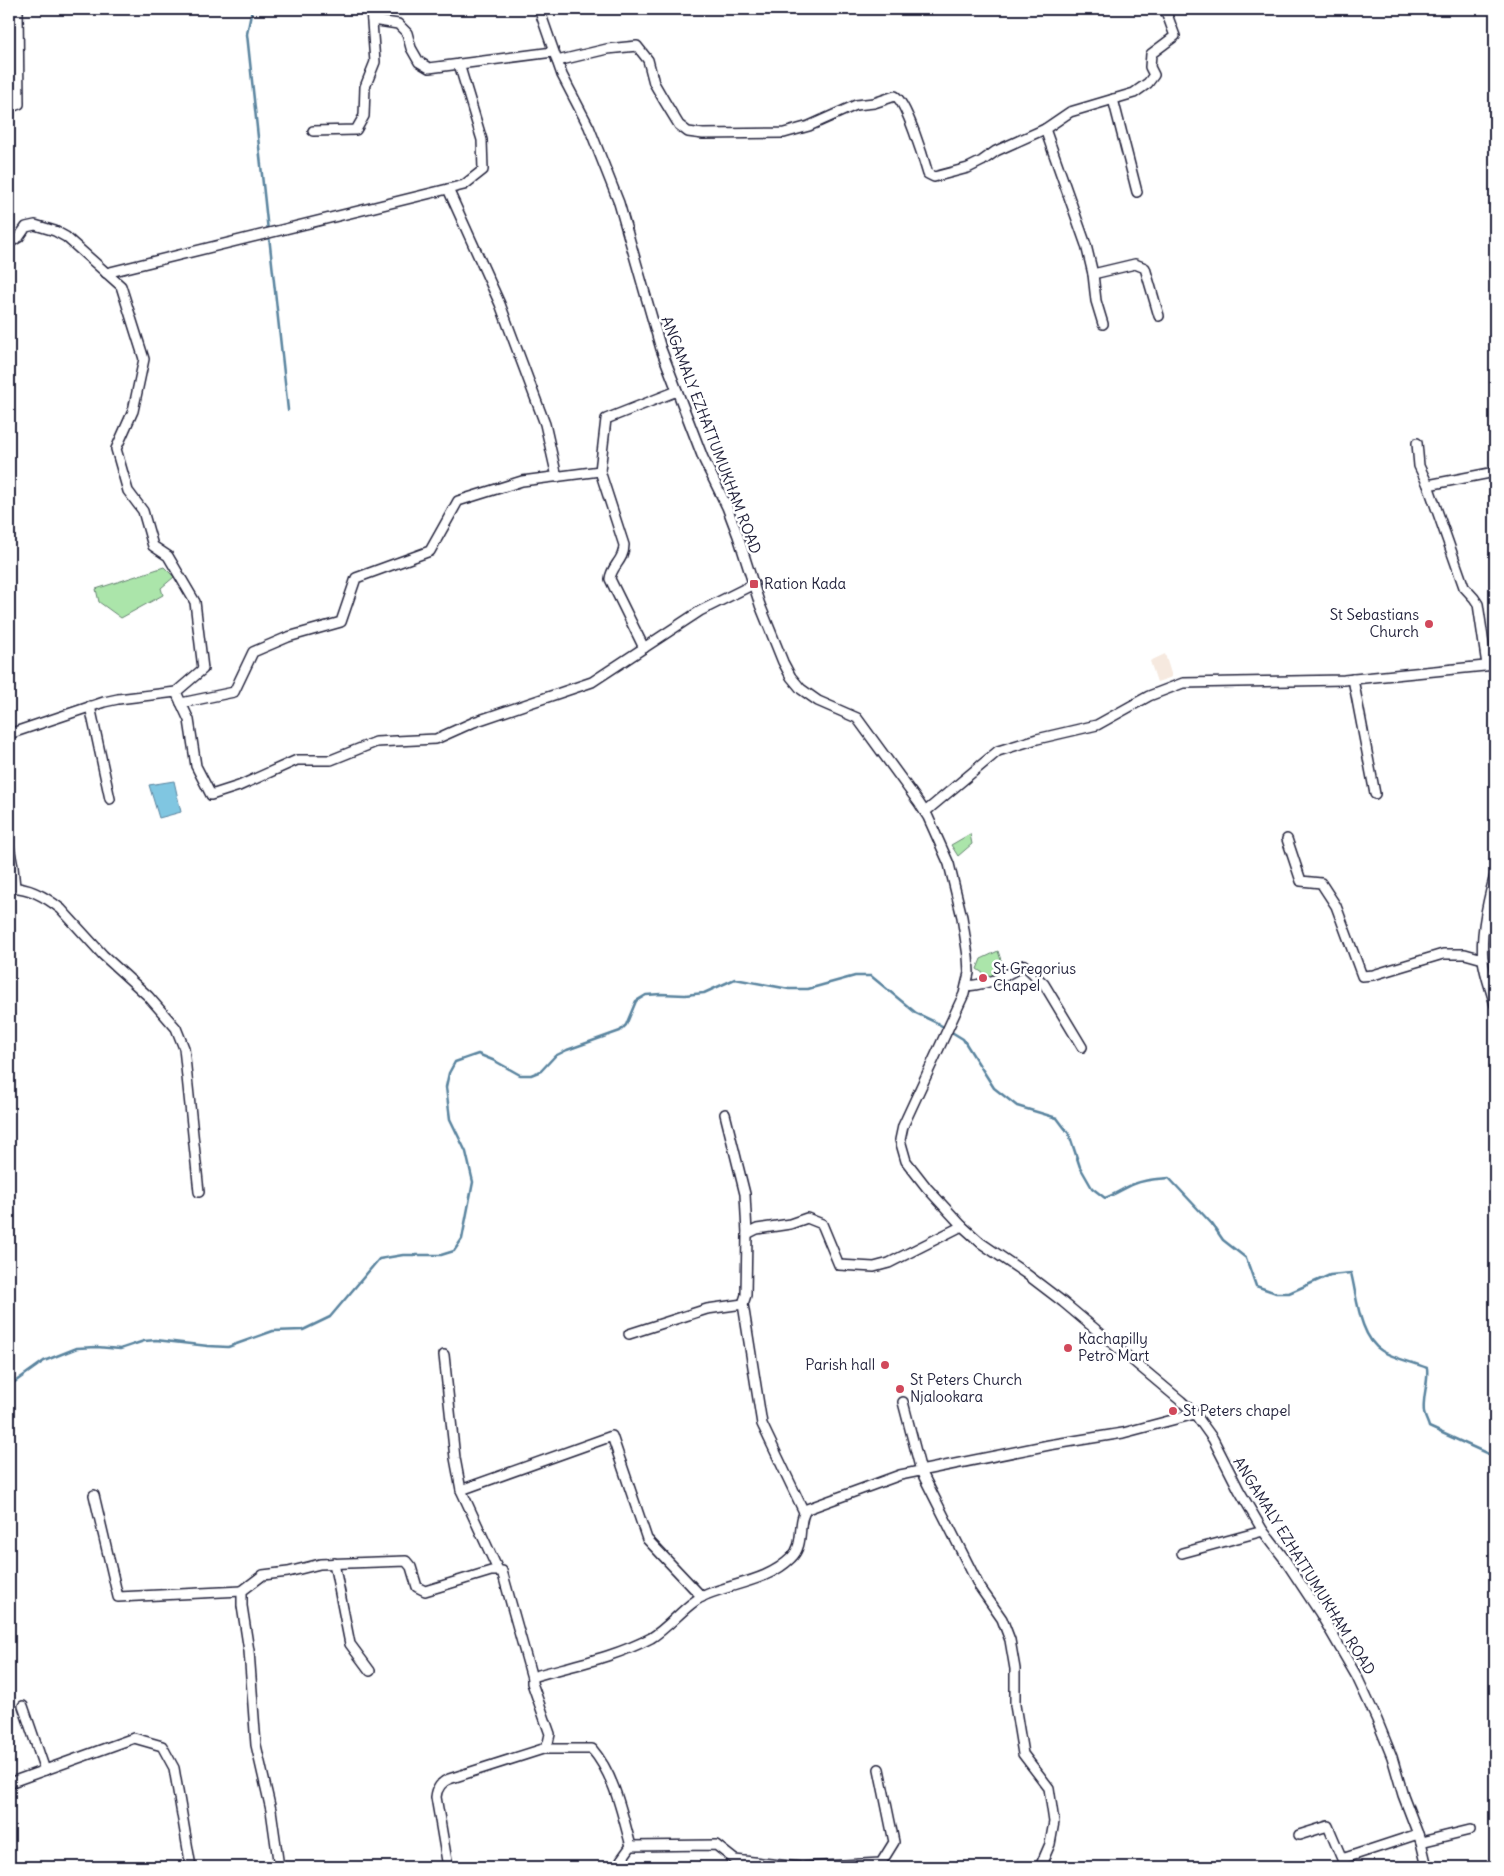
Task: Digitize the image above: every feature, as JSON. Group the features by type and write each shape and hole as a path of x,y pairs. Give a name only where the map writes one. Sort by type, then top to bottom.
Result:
{"street":[{"path":"9,108 19,104 18,9"},
{"path":"313,131 356,130 364,116 365,87 375,62 371,9"},
{"name":"ANGAMALY EZHATTUMUKHAM ROAD","path":"539,9 555,56 589,127 619,203 652,318 677,391 704,458 727,507 760,605 791,677 801,689 818,701 857,718 925,812 949,864 968,956 969,973 967,986 903,1126 900,1140 901,1149 906,1161 927,1188 962,1226 981,1243 1063,1302 1195,1414 1213,1439 1239,1490 1263,1531 1320,1613 1357,1677 1385,1738 1403,1795 1420,1838 1427,1867"},
{"path":"372,20 398,24 407,33 411,48 418,62 429,68 637,46 648,60 654,82 679,125 688,132 703,134 784,134 810,126 856,105 874,103 895,96 899,98 908,115 928,174 934,176 968,168 996,151 1045,129 1070,112 1134,92 1148,83 1154,74 1150,67 1151,54 1175,36 1165,9"},
{"path":"106,273 464,186 483,170 482,140 458,64"},
{"path":"1113,98 1137,192"},
{"path":"1045,129 1086,244 1102,324"},
{"path":"448,189 500,304 545,424 557,477"},
{"path":"9,243 19,237 26,227 35,225 66,237 121,286 144,359 133,411 116,449 128,491 143,511 153,546 168,556 195,602 203,670 176,692 118,699 90,706 9,734"},
{"path":"1093,274 1135,264 1145,268 1158,316"},
{"path":"644,648 610,579 611,573 623,556 624,546 600,472 606,419 677,391"},
{"path":"925,812 998,751 1097,724 1149,696 1183,684 1353,679 1491,665 1478,604 1464,587 1428,485 1419,466 1417,443"},
{"path":"181,704 234,692 253,652 288,637 341,622 356,578 430,551 458,501 522,481 600,472"},
{"path":"1428,485 1495,472"},
{"path":"176,692 189,720 196,766 211,795 239,786 297,760 331,760 376,742 436,739 474,722 592,682 700,611 754,584"},
{"path":"1353,679 1375,794"},
{"path":"90,706 110,799"},
{"path":"1287,839 1301,881 1321,883 1336,906 1362,976 1373,975 1443,954 1465,954 1483,959"},
{"path":"9,846 14,867 12,888 30,891 61,909 103,955 148,996 176,1028 184,1048 199,1192"},
{"path":"1495,875 1488,899 1483,959 1495,1005"},
{"path":"967,986 984,985 1024,965 1044,984 1082,1047"},
{"path":"532,1678 600,1658 640,1643 664,1629 702,1597 766,1575 785,1564 795,1554 799,1545 804,1512 762,1424 743,1304 746,1295 747,1234 745,1194 725,1114"},
{"path":"747,1234 808,1218 822,1224 839,1265 874,1267 889,1263 962,1226"},
{"path":"629,1334 707,1309 743,1304"},
{"path":"444,1355 455,1458 461,1490 498,1570 502,1571 505,1577 532,1683 550,1734 548,1743 543,1749"},
{"path":"903,1402 921,1471 979,1586 1002,1619 1010,1640 1015,1669 1015,1706 1023,1754 1049,1788 1054,1822 1050,1844 1040,1867"},
{"path":"804,1512 812,1506 900,1475 1049,1444 1123,1433 1195,1414"},
{"path":"461,1490 612,1436 647,1539 702,1597"},
{"path":"94,1495 118,1597 242,1591 263,1575 334,1562 406,1561 411,1567 418,1587 424,1591 498,1570"},
{"path":"1182,1553 1263,1531"},
{"path":"334,1562 350,1644 370,1671"},
{"path":"242,1591 242,1606 249,1651 256,1745 271,1810 279,1867"},
{"path":"23,1706 45,1770"},
{"path":"9,1783 134,1738 162,1746 174,1768 191,1867"},
{"path":"448,1867 436,1796 441,1784 449,1779 543,1749 592,1750 599,1757 616,1793 631,1846"},
{"path":"805,1867 881,1863 894,1842 879,1769"},
{"path":"1299,1835 1328,1826 1342,1859 1420,1838 1470,1830"},
{"path":"631,1846 716,1845 734,1860 800,1867"},
{"path":"618,1867 631,1846"}],"shaded area":[{"path":"1165,654 1172,677 1157,682 1150,661"}],"green space":[{"path":"164,567 174,577 161,588 163,595 121,618 99,602 96,589"},
{"path":"970,834 972,844 958,856 951,845"},
{"path":"998,951 1005,972 990,978 977,969 981,959"}],"water":[{"path":"174,781 181,812 159,818 149,785"}],"waterway":[{"path":"252,9 247,34 268,231"},
{"path":"269,236 288,410"},
{"path":"9,1386 44,1361 77,1348 120,1349 144,1341 156,1340 228,1347 273,1331 303,1330 330,1317 379,1259 403,1255 441,1255 454,1251 462,1239 473,1182 466,1152 450,1119 446,1087 449,1073 455,1062 478,1054 520,1075 531,1075 541,1071 555,1056 567,1050 620,1031 626,1025 636,1001 646,995 704,993 735,979 789,989 808,989 855,976 871,976 916,1013 963,1039 994,1088 1017,1106 1057,1118 1069,1134 1080,1167 1092,1188 1105,1198 1138,1182 1169,1178 1212,1224 1223,1240 1246,1258 1256,1286 1276,1293 1289,1293 1330,1275 1351,1273 1360,1315 1368,1336 1374,1345 1387,1354 1427,1368 1424,1414 1429,1427 1495,1457"}],"place":[{"name":"Ration Kada","path":"754,584"},
{"name":"St Sebastians Church","path":"1429,624"},
{"name":"St Gregorius Chapel","path":"983,978"},
{"name":"Kachapilly Petro Mart","path":"1068,1348"},
{"name":"Parish hall","path":"885,1365"},
{"name":"St Peters Church Njalookara","path":"900,1389"},
{"name":"St Peters chapel","path":"1173,1411"}]}
